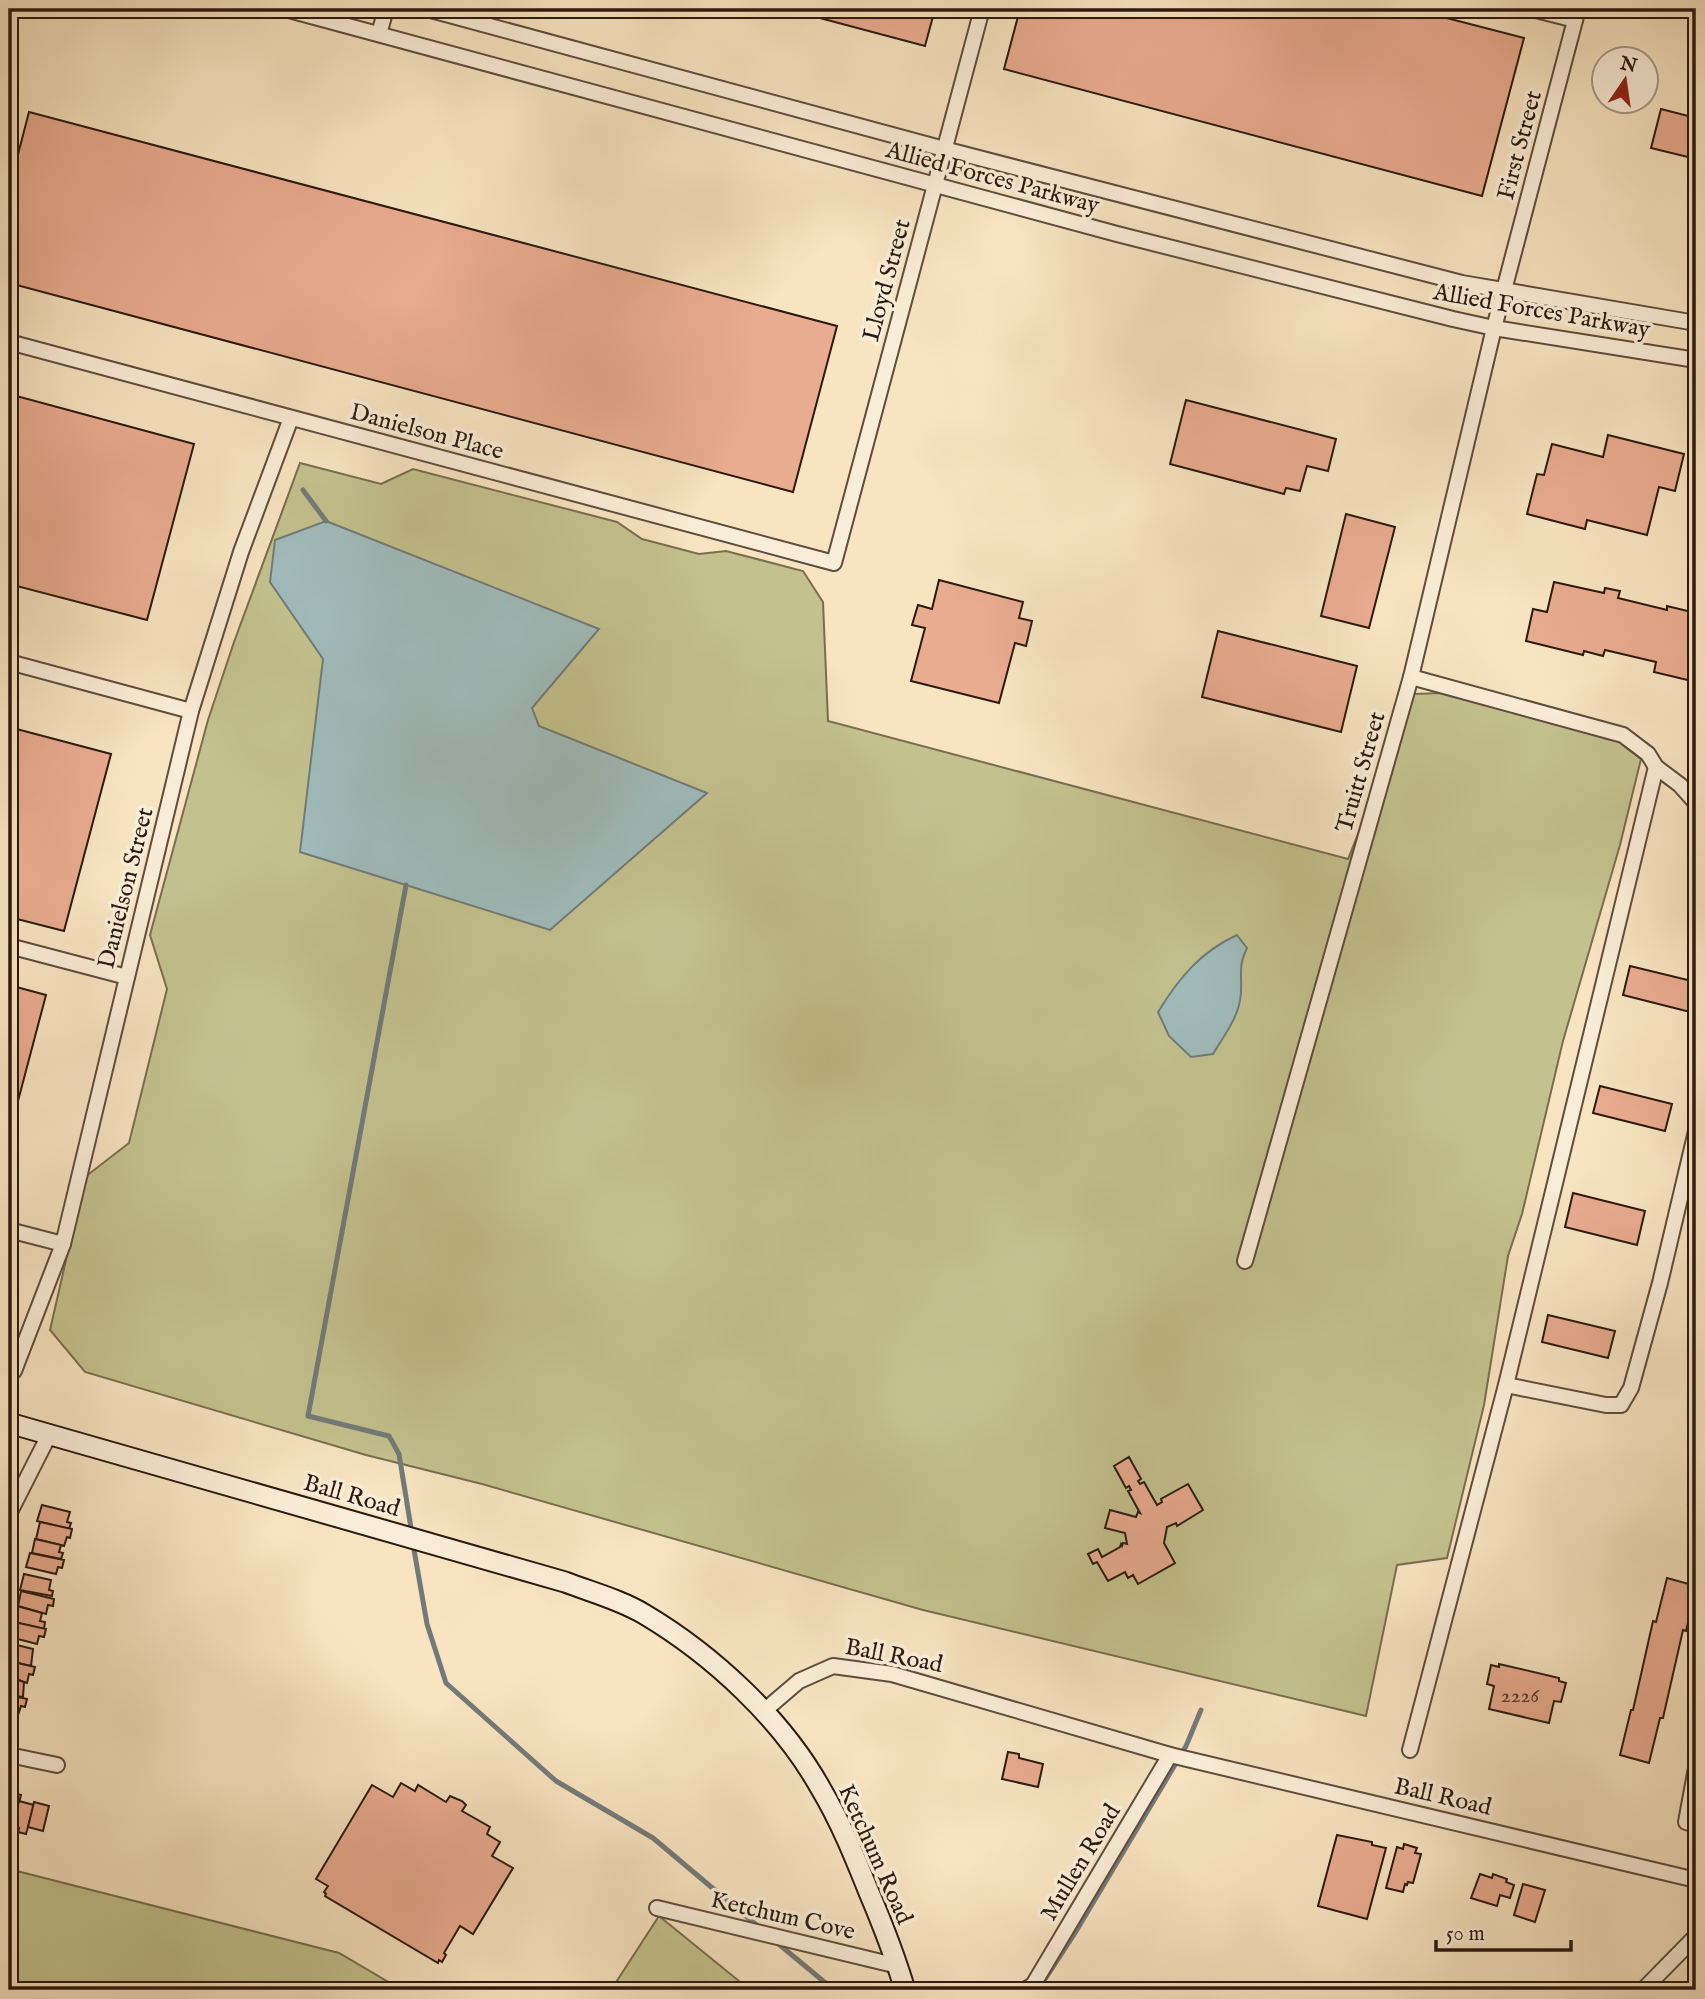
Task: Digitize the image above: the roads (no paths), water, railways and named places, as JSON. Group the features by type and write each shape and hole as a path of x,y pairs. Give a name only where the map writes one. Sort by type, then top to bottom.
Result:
{"main road":[{"name":"Ball Road","path":"9,1423 565,1582 643,1613 701,1654 764,1711"},
{"name":"Ketchum Road","path":"764,1711 798,1753 843,1828 905,1990"}],"street":[{"name":"Allied Forces Parkway","path":"285,9 1117,234 1494,328 1696,360"},
{"path":"379,34 386,9"},
{"name":"Allied Forces Parkway","path":"426,9 944,149 1462,283 1696,323"},
{"name":"Lloyd Street","path":"834,563 982,9"},
{"path":"1532,9 1576,15"},
{"name":"First Street","path":"1504,292 1576,15"},
{"name":"Truitt Street","path":"1245,1261 1411,677 1504,292"},
{"name":"Danielson Place","path":"9,342 834,563"},
{"name":"Danielson Street","path":"14,1371 63,1244 191,711 241,552 291,418"},
{"path":"9,662 191,711"},
{"path":"1411,677 1622,735 1648,754 1656,767 1680,785 1696,803"},
{"path":"1410,1750 1506,1385 1656,767"},
{"path":"9,946 127,977"},
{"path":"1506,1385 1606,1405 1621,1405 1631,1388 1660,1283 1696,1131"},
{"path":"9,1230 63,1244"},
{"path":"9,1514 49,1435"},
{"name":"Ball Road","path":"764,1711 799,1681 833,1666 892,1674 1170,1755 1696,1880"},
{"path":"9,1755 57,1765"},
{"name":"Mullen Road","path":"1026,1990 1033,1985 1170,1755"},
{"path":"1696,1768 1686,1822 1696,1825"},
{"name":"Ketchum Cove","path":"657,1908 898,1966"},
{"path":"1643,1990 1696,1936"}],"water":[{"path":"326,521 599,629 532,708 539,726 707,793 550,930 300,852 323,659 270,582 275,540"},
{"path":"1237,935 1247,948 1241,965 1238,1009 1213,1054 1191,1057 1169,1036 1158,1012 1174,988 1201,958"}],"waterway":[{"path":"303,490 326,521"},
{"path":"406,885 308,1416 389,1436 399,1454 412,1534"},
{"path":"413,1544 427,1624 446,1683 556,1781 653,1838 760,1928"},
{"path":"1038,1990 1186,1746 1201,1710"},
{"path":"775,1941 834,1990"}]}
